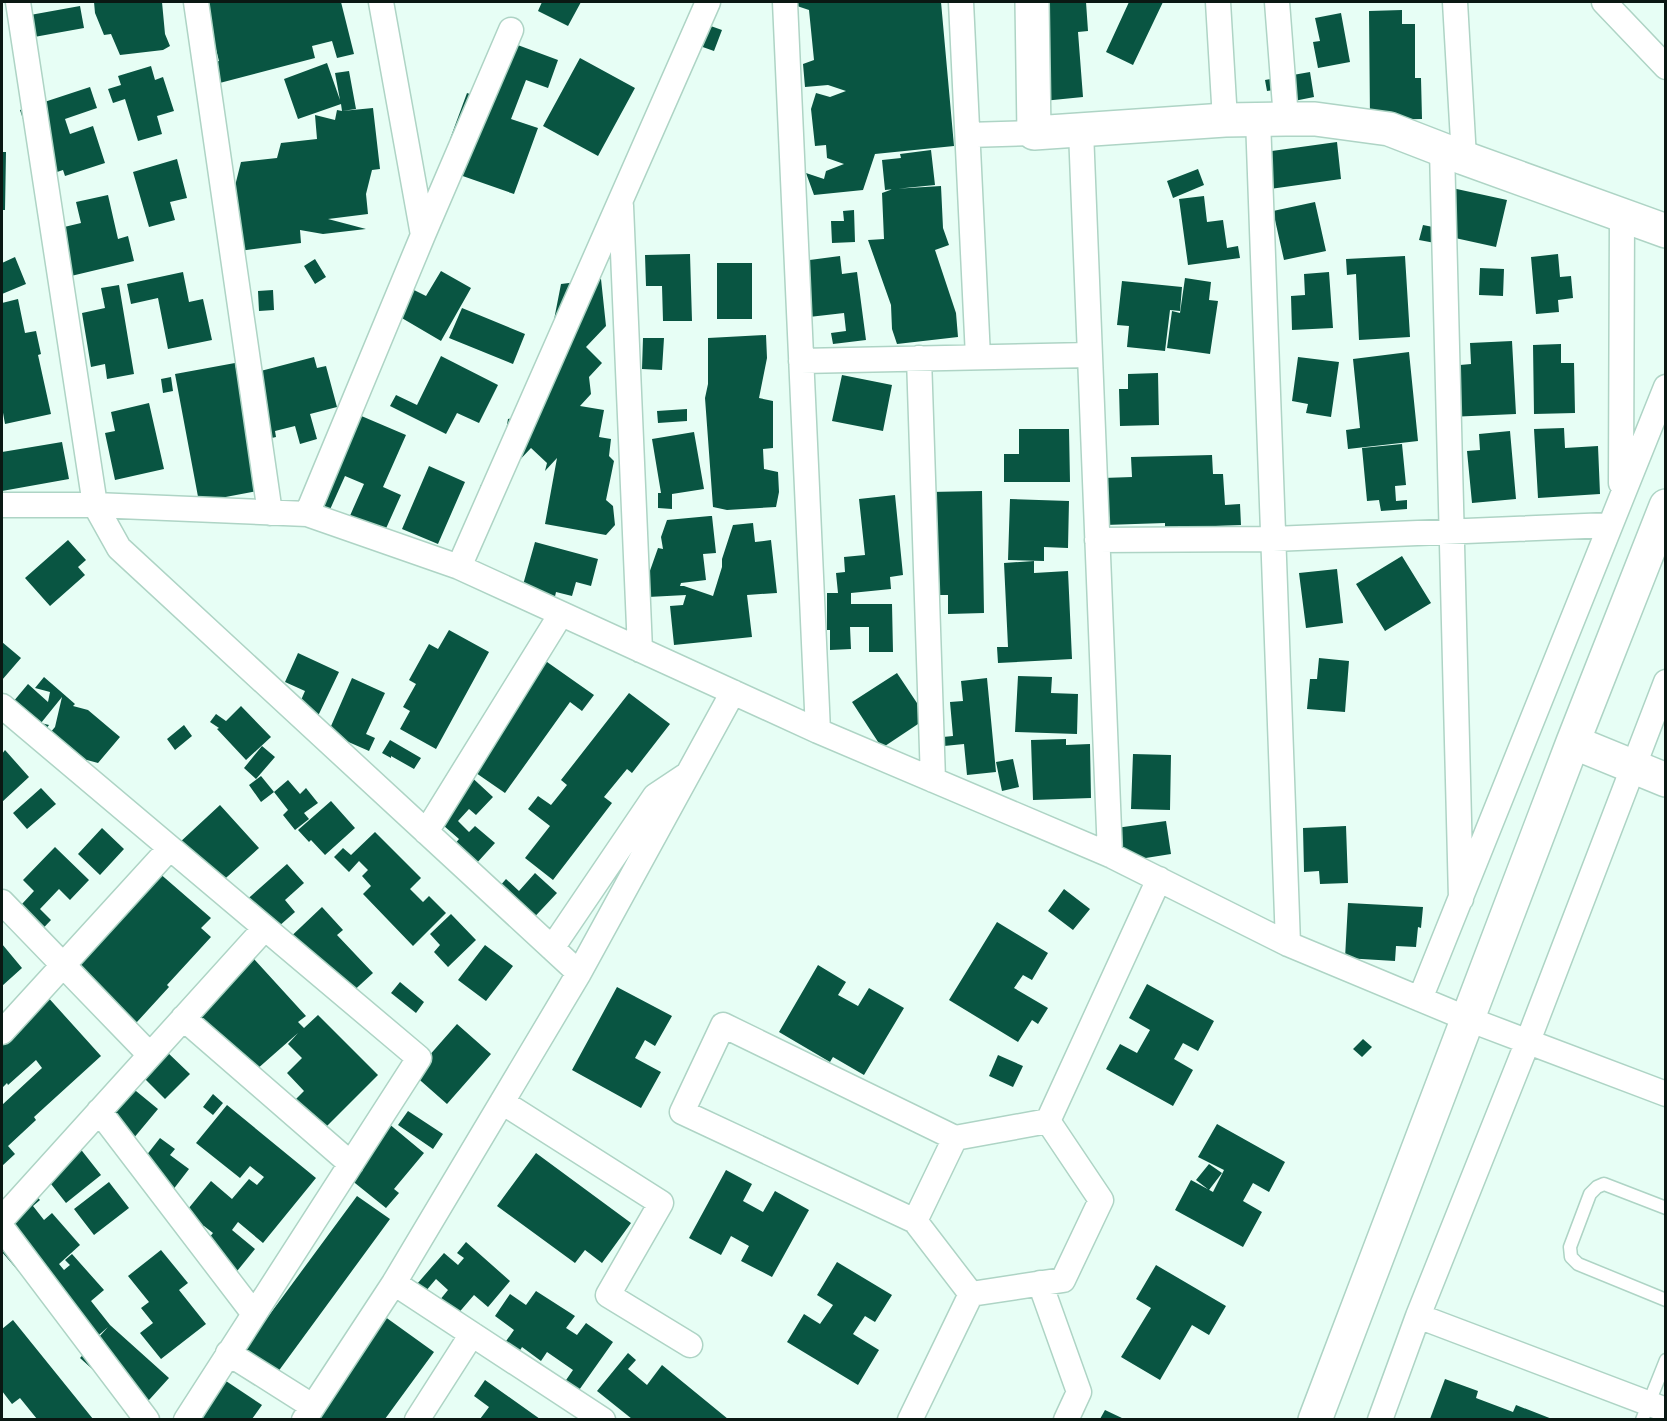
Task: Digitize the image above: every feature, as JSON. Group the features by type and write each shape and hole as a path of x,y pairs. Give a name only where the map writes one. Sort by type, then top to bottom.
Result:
{"main road":[{"path":"1032,2 1034,133 1272,119 1315,119 1389,129 1665,231"},
{"path":"1315,1419 1665,506"},
{"path":"1573,742 1665,780"}],"street":[{"path":"18,2 95,505 119,548 579,973"},
{"path":"196,2 270,513"},
{"path":"381,2 423,235"},
{"path":"459,567 708,2"},
{"path":"785,2 818,731"},
{"path":"961,2 978,357"},
{"path":"1218,2 1225,120"},
{"path":"1277,2 1272,119 1273,539 1288,944"},
{"path":"1455,2 1451,531 1461,899"},
{"path":"1604,2 1665,66"},
{"path":"307,514 511,30"},
{"path":"1081,131 1110,855"},
{"path":"968,135 1034,133"},
{"path":"621,200 640,650"},
{"path":"1621,496 1622,215"},
{"path":"801,361 1090,355"},
{"path":"918,358 933,780"},
{"path":"1420,999 1665,387"},
{"path":"2,505 95,505 307,514 459,567 818,731 1110,855 1288,944 1468,1019 1665,1094"},
{"path":"1097,540 1273,539 1609,525"},
{"path":"426,832 561,614"},
{"path":"1380,1419 1665,682"},
{"path":"228,1353 308,1413 394,1283 579,973 734,692"},
{"path":"2,706 419,1058 186,1419"},
{"path":"552,948 656,796 689,773"},
{"path":"2,1032 170,848"},
{"path":"1047,1121 1159,879"},
{"path":"2,902 150,1055"},
{"path":"2,1219 265,928"},
{"path":"183,1018 351,1164"},
{"path":"971,1294 915,1221 682,1112 723,1025 955,1137 1047,1121"},
{"path":"501,1102 662,1203 608,1295 690,1345"},
{"path":"99,1111 254,1314"},
{"path":"971,1294 1064,1280 1101,1200 1047,1121"},
{"path":"915,1221 955,1137"},
{"path":"2,1228 147,1419"},
{"path":"394,1283 472,1334 579,1413 603,1419"},
{"path":"1040,1283 1078,1392 1066,1419"},
{"path":"910,1419 971,1294"},
{"path":"1418,1316 1652,1411"},
{"path":"417,1419 472,1334"}],"lane":[{"path":"1665,1208 1604,1184 1597,1186 1590,1194 1570,1247 1571,1257 1578,1264 1665,1300"},
{"path":"1652,1411 1665,1360"}],"building":[{"path":"94,2 162,2 165,34 170,46 163,50 120,55 111,34 104,35 95,13"},
{"path":"204,2 341,2 354,54 337,58 332,41 312,46 315,58 212,85 207,64 219,61"},
{"path":"542,2 581,2 568,26 538,11"},
{"path":"795,2 941,2 954,146 875,154 863,190 814,195 806,173 824,179 826,171 844,164 827,158 826,145 815,146 811,109 816,93 830,97 846,91 828,85 805,87 803,64 814,60 809,10 794,5"},
{"path":"1035,2 1086,2 1088,31 1078,32 1083,97 1043,101"},
{"path":"1129,2 1163,2 1133,65 1106,52"},
{"path":"80,6 84,28 12,41 8,19"},
{"path":"1402,10 1402,24 1415,24 1415,78 1421,78 1422,119 1370,120 1369,11"},
{"path":"1341,13 1350,62 1318,68 1313,42 1320,41 1315,18"},
{"path":"705,24 722,30 714,51 697,45"},
{"path":"515,44 558,60 548,88 526,80 511,119 538,128 514,194 454,173 465,145 450,139 467,93 481,98"},
{"path":"580,58 635,88 598,156 543,126"},
{"path":"327,63 340,100 335,73 349,71 356,109 342,111 341,104 298,119 284,79"},
{"path":"151,66 155,80 163,77 174,111 157,116 162,134 138,141 125,99 113,103 108,89 121,85 118,76"},
{"path":"1310,72 1314,97 1294,101 1292,87 1267,91 1265,80"},
{"path":"90,87 97,108 65,119 70,134 93,126 105,163 65,176 63,170 42,177 20,110"},
{"path":"373,108 380,169 372,170 366,194 368,214 328,219 366,229 323,234 300,230 301,243 239,251 234,206 235,186 241,162 277,158 281,143 317,139 315,115 335,120 337,110"},
{"path":"1337,142 1341,179 1262,190 1257,153"},
{"path":"931,150 935,185 885,190 882,160 901,158 900,154"},
{"path":"2,152 6,152 5,210 2,210"},
{"path":"177,159 187,198 170,202 175,220 149,227 133,172"},
{"path":"1198,169 1204,185 1173,198 1167,181"},
{"path":"941,186 943,228 949,245 935,250 956,313 958,337 897,344 892,329 891,305 868,240 884,239 882,193 893,189"},
{"path":"1443,186 1507,200 1496,247 1437,234 1435,243 1419,240 1423,225 1433,227"},
{"path":"108,195 118,239 128,236 134,261 71,276 60,228 81,223 76,202"},
{"path":"1204,196 1207,222 1223,220 1227,248 1238,246 1240,258 1188,265 1179,199"},
{"path":"1315,202 1326,251 1284,260 1273,211"},
{"path":"854,210 855,242 832,243 831,221 844,221 843,211"},
{"path":"690,254 692,321 663,321 662,286 646,286 645,255"},
{"path":"1558,254 1560,277 1571,276 1573,298 1558,300 1559,312 1536,314 1531,257"},
{"path":"840,256 842,274 857,272 866,340 833,344 831,333 846,331 844,313 809,317 802,261"},
{"path":"1405,256 1410,337 1359,340 1356,274 1347,275 1346,259"},
{"path":"15,257 26,284 2,294 2,263"},
{"path":"315,259 326,277 315,284 304,266"},
{"path":"717,263 752,263 752,319 717,319"},
{"path":"1480,268 1504,269 1503,296 1479,295"},
{"path":"441,271 471,288 441,341 395,314 410,288 426,296"},
{"path":"183,272 189,302 203,299 212,340 168,349 158,298 131,304 127,284"},
{"path":"1329,272 1333,328 1292,330 1291,296 1305,295 1304,274"},
{"path":"1185,278 1211,282 1209,300 1218,301 1210,354 1167,348 1172,311 1180,313"},
{"path":"601,279 606,326 586,347 602,363 589,377 591,394 580,406 604,410 599,437 611,439 609,456 614,461 606,500 613,506 615,525 606,535 545,524 557,458 545,471 547,463 531,448 501,480 497,502 480,486 517,448 505,436 508,419 513,418 553,325 561,284"},
{"path":"1122,281 1182,287 1180,311 1170,310 1165,351 1127,347 1129,326 1117,325"},
{"path":"119,285 134,374 107,379 105,364 91,367 82,313 105,308 101,288"},
{"path":"273,290 274,310 259,311 258,291"},
{"path":"18,299 25,333 36,331 41,354 38,355 51,414 5,424 2,407 2,303"},
{"path":"462,308 525,334 513,364 449,338"},
{"path":"766,335 767,358 759,398 773,401 773,448 763,449 764,469 778,472 779,492 776,507 727,510 713,507 705,398 708,384 708,338"},
{"path":"643,338 664,338 662,370 642,369"},
{"path":"1512,341 1516,414 1449,417 1448,398 1461,398 1460,365 1471,364 1470,343"},
{"path":"1561,344 1561,363 1574,363 1575,413 1534,414 1533,345"},
{"path":"1409,352 1418,441 1348,449 1346,430 1360,428 1353,359"},
{"path":"441,356 498,385 479,423 457,413 446,434 390,406 396,395 417,405"},
{"path":"314,357 317,368 326,366 337,407 310,414 317,439 300,444 295,426 275,431 276,437 259,441 242,376"},
{"path":"1298,357 1339,362 1331,417 1306,413 1308,404 1292,401"},
{"path":"235,363 258,491 199,502 175,374"},
{"path":"1158,373 1159,425 1120,426 1119,389 1128,389 1128,374"},
{"path":"842,375 892,385 883,431 832,421"},
{"path":"171,377 173,391 163,393 161,379"},
{"path":"149,403 164,469 115,480 105,433 115,431 111,412"},
{"path":"687,409 687,421 658,423 657,411"},
{"path":"352,412 406,435 383,487 401,495 384,533 349,518 364,484 345,476 328,514 301,502"},
{"path":"1564,428 1565,448 1598,446 1600,494 1538,498 1534,429"},
{"path":"1019,429 1069,429 1070,482 1004,482 1004,454 1019,454"},
{"path":"1510,431 1516,499 1472,503 1467,451 1480,450 1479,434"},
{"path":"694,432 704,489 672,494 672,509 658,508 658,493 661,493 652,439"},
{"path":"62,442 69,479 2,491 2,452"},
{"path":"1402,444 1406,485 1395,486 1396,501 1407,500 1407,509 1381,511 1379,500 1367,501 1362,448"},
{"path":"1212,455 1213,474 1223,474 1225,505 1240,504 1241,525 1165,528 1165,523 1105,525 1103,478 1132,477 1131,457"},
{"path":"429,466 465,482 438,544 402,529"},
{"path":"982,491 984,613 948,614 948,595 924,595 929,492"},
{"path":"895,495 903,575 890,577 891,589 851,593 851,604 892,604 893,652 869,652 869,627 850,627 851,649 830,650 830,630 827,630 827,593 838,593 836,573 845,572 844,557 865,555 859,499"},
{"path":"1010,499 1069,501 1068,548 1044,547 1044,561 1008,560"},
{"path":"712,516 716,553 703,554 706,580 681,583 680,586 713,596 733,525 753,523 755,542 771,540 777,593 747,595 752,637 674,645 670,606 683,605 686,595 648,597 646,582 658,548 663,549 661,537 667,520"},
{"path":"68,540 86,560 78,567 85,575 50,606 25,578"},
{"path":"535,542 598,559 591,586 576,582 572,596 556,592 554,601 521,592"},
{"path":"1402,556 1431,603 1385,631 1356,584"},
{"path":"1034,561 1034,573 1068,571 1072,659 998,663 997,647 1008,647 1004,563"},
{"path":"1337,569 1343,623 1306,628 1299,573"},
{"path":"449,630 489,652 436,749 400,729 410,711 403,707 416,684 409,680 429,644 438,649"},
{"path":"2,642 21,658 2,680"},
{"path":"530,650 594,695 582,711 570,702 505,793 463,764"},
{"path":"298,653 339,672 318,716 298,707 305,691 285,682"},
{"path":"1319,658 1349,661 1345,712 1307,709 1310,679 1317,679"},
{"path":"897,673 927,718 882,748 852,702"},
{"path":"1018,676 1052,677 1051,693 1078,694 1077,734 1015,732"},
{"path":"44,677 75,704 73,706 88,710 120,737 98,763 87,760 73,777 38,747 55,727 62,697 41,723 49,725 40,737 2,714 2,692 13,702 28,684 48,702 50,692 35,688"},
{"path":"352,678 385,693 366,734 375,738 369,751 328,733"},
{"path":"987,678 996,772 967,775 964,744 934,747 933,738 953,736 950,702 963,701 961,681"},
{"path":"629,693 670,724 632,773 627,769 604,797 612,803 553,880 525,858 550,826 528,809 538,796 551,805 567,785 561,780"},
{"path":"241,706 271,737 246,760 217,729 219,728 210,722 216,714 226,721"},
{"path":"184,725 192,736 175,750 167,739"},
{"path":"1066,739 1066,745 1090,744 1091,798 1033,800 1031,740"},
{"path":"390,740 421,758 414,769 382,753"},
{"path":"262,746 275,757 256,779 244,768"},
{"path":"5,750 29,777 2,802 2,754"},
{"path":"1133,754 1171,755 1170,810 1131,809"},
{"path":"1013,759 1019,787 1002,791 996,762"},
{"path":"466,772 493,797 476,815 469,809 458,821 469,832 475,826 495,843 465,876 444,857 459,839 436,819"},
{"path":"261,776 274,792 261,802 249,785"},
{"path":"288,780 300,794 306,788 318,803 304,813 309,819 295,830 283,815 288,810 274,792"},
{"path":"41,788 56,804 27,829 13,813"},
{"path":"331,801 355,828 325,855 298,830"},
{"path":"220,805 259,848 217,886 178,844"},
{"path":"1166,821 1171,854 1114,863 1109,829"},
{"path":"1346,826 1348,883 1320,884 1319,871 1304,872 1303,828"},
{"path":"102,828 124,849 100,875 78,854"},
{"path":"375,832 421,878 410,889 423,902 429,896 446,913 413,946 363,894 371,886 362,876 368,870 359,861 349,872 334,857 343,848 351,855"},
{"path":"55,847 89,880 70,900 59,889 40,909 51,920 33,939 10,917 34,891 23,880"},
{"path":"287,864 304,883 285,900 295,912 270,934 242,904"},
{"path":"158,872 211,918 201,928 211,937 126,1034 53,967"},
{"path":"535,873 557,893 527,925 493,894 506,879 519,891"},
{"path":"1064,889 1090,909 1073,930 1048,911"},
{"path":"1348,903 1423,907 1416,947 1396,946 1395,961 1345,958"},
{"path":"322,907 343,930 337,935 373,973 349,995 282,945"},
{"path":"451,914 476,940 448,967 434,952 440,945 430,934"},
{"path":"997,922 1048,953 1032,980 1023,975 1014,988 1048,1008 1038,1024 1032,1020 1018,1042 949,1000"},
{"path":"2,944 22,968 2,986"},
{"path":"485,945 513,966 486,1001 458,980"},
{"path":"245,949 306,1016 298,1022 304,1028 318,1015 378,1075 322,1131 286,1109 304,1091 287,1073 302,1058 288,1044 298,1033 240,1084 175,1013"},
{"path":"818,965 846,982 838,995 858,1006 869,988 904,1008 864,1075 833,1057 830,1062 779,1032"},
{"path":"400,982 424,1002 416,1013 391,993"},
{"path":"1147,984 1214,1021 1198,1051 1183,1043 1174,1059 1193,1070 1173,1106 1106,1069 1120,1044 1137,1053 1150,1030 1129,1018"},
{"path":"617,987 672,1016 655,1046 645,1040 635,1058 661,1072 641,1108 572,1070"},
{"path":"45,994 101,1056 34,1117 36,1120 8,1146 15,1154 2,1166 2,1105 42,1068 36,1060 2,1088 2,1034"},
{"path":"457,1024 491,1054 447,1104 413,1074"},
{"path":"1363,1039 1372,1047 1362,1057 1353,1049"},
{"path":"166,1051 190,1074 165,1099 142,1076"},
{"path":"998,1055 1023,1066 1013,1087 989,1076"},
{"path":"125,1082 158,1109 123,1151 91,1124"},
{"path":"213,1094 223,1103 213,1115 203,1107"},
{"path":"227,1105 316,1178 263,1243 238,1222 232,1230 255,1249 229,1281 196,1254 213,1233 204,1226 197,1235 179,1220 211,1181 232,1199 249,1179 257,1185 264,1177 250,1166 240,1178 196,1143"},
{"path":"408,1111 443,1134 433,1149 398,1125"},
{"path":"388,1123 424,1153 394,1189 399,1193 386,1208 345,1175"},
{"path":"1217,1124 1285,1162 1269,1192 1253,1183 1243,1201 1262,1212 1243,1247 1175,1210 1191,1180 1213,1192 1224,1170 1198,1157"},
{"path":"160,1138 175,1149 170,1155 189,1169 169,1195 135,1170"},
{"path":"75,1142 101,1175 66,1203 40,1170"},
{"path":"536,1153 631,1223 602,1263 585,1250 575,1263 497,1206"},
{"path":"1209,1164 1222,1173 1209,1190 1196,1180"},
{"path":"726,1170 752,1184 743,1201 763,1212 775,1191 809,1210 772,1277 741,1261 749,1246 731,1236 721,1255 689,1238"},
{"path":"109,1182 129,1208 94,1235 74,1209"},
{"path":"32,1191 40,1200 33,1206 44,1220 52,1213 80,1245 59,1264 64,1270 70,1265 65,1260 72,1254 104,1290 91,1301 110,1325 169,1378 139,1411 80,1358 108,1327 84,1348 2,1252 2,1217"},
{"path":"357,1196 390,1219 272,1380 239,1356"},
{"path":"466,1242 510,1281 488,1307 474,1295 456,1316 439,1301 448,1290 436,1279 425,1292 417,1284 444,1253 458,1265 464,1258 457,1253"},
{"path":"161,1250 188,1283 179,1290 206,1324 161,1359 140,1333 153,1323 141,1308 149,1302 128,1276"},
{"path":"837,1262 892,1295 875,1322 865,1316 853,1334 879,1350 858,1385 787,1342 804,1314 820,1324 833,1305 817,1295"},
{"path":"1156,1265 1226,1306 1209,1335 1192,1325 1160,1380 1121,1357 1151,1308 1136,1299"},
{"path":"536,1291 575,1316 566,1328 577,1335 586,1323 613,1342 577,1393 564,1383 573,1370 547,1352 541,1361 522,1347 518,1354 504,1344 514,1330 495,1316 510,1294 526,1305"},
{"path":"377,1311 434,1352 385,1419 304,1419"},
{"path":"13,1320 93,1419 37,1419 20,1398 12,1404 2,1391 2,1329"},
{"path":"628,1353 636,1360 628,1369 647,1385 662,1365 728,1419 632,1419 597,1391"},
{"path":"211,1371 262,1405 252,1419 179,1419"},
{"path":"1445,1379 1478,1391 1476,1398 1513,1412 1516,1405 1552,1419 1430,1419"},
{"path":"485,1380 540,1419 480,1419 489,1407 474,1396"},
{"path":"1105,1410 1124,1419 1100,1419"}]}
